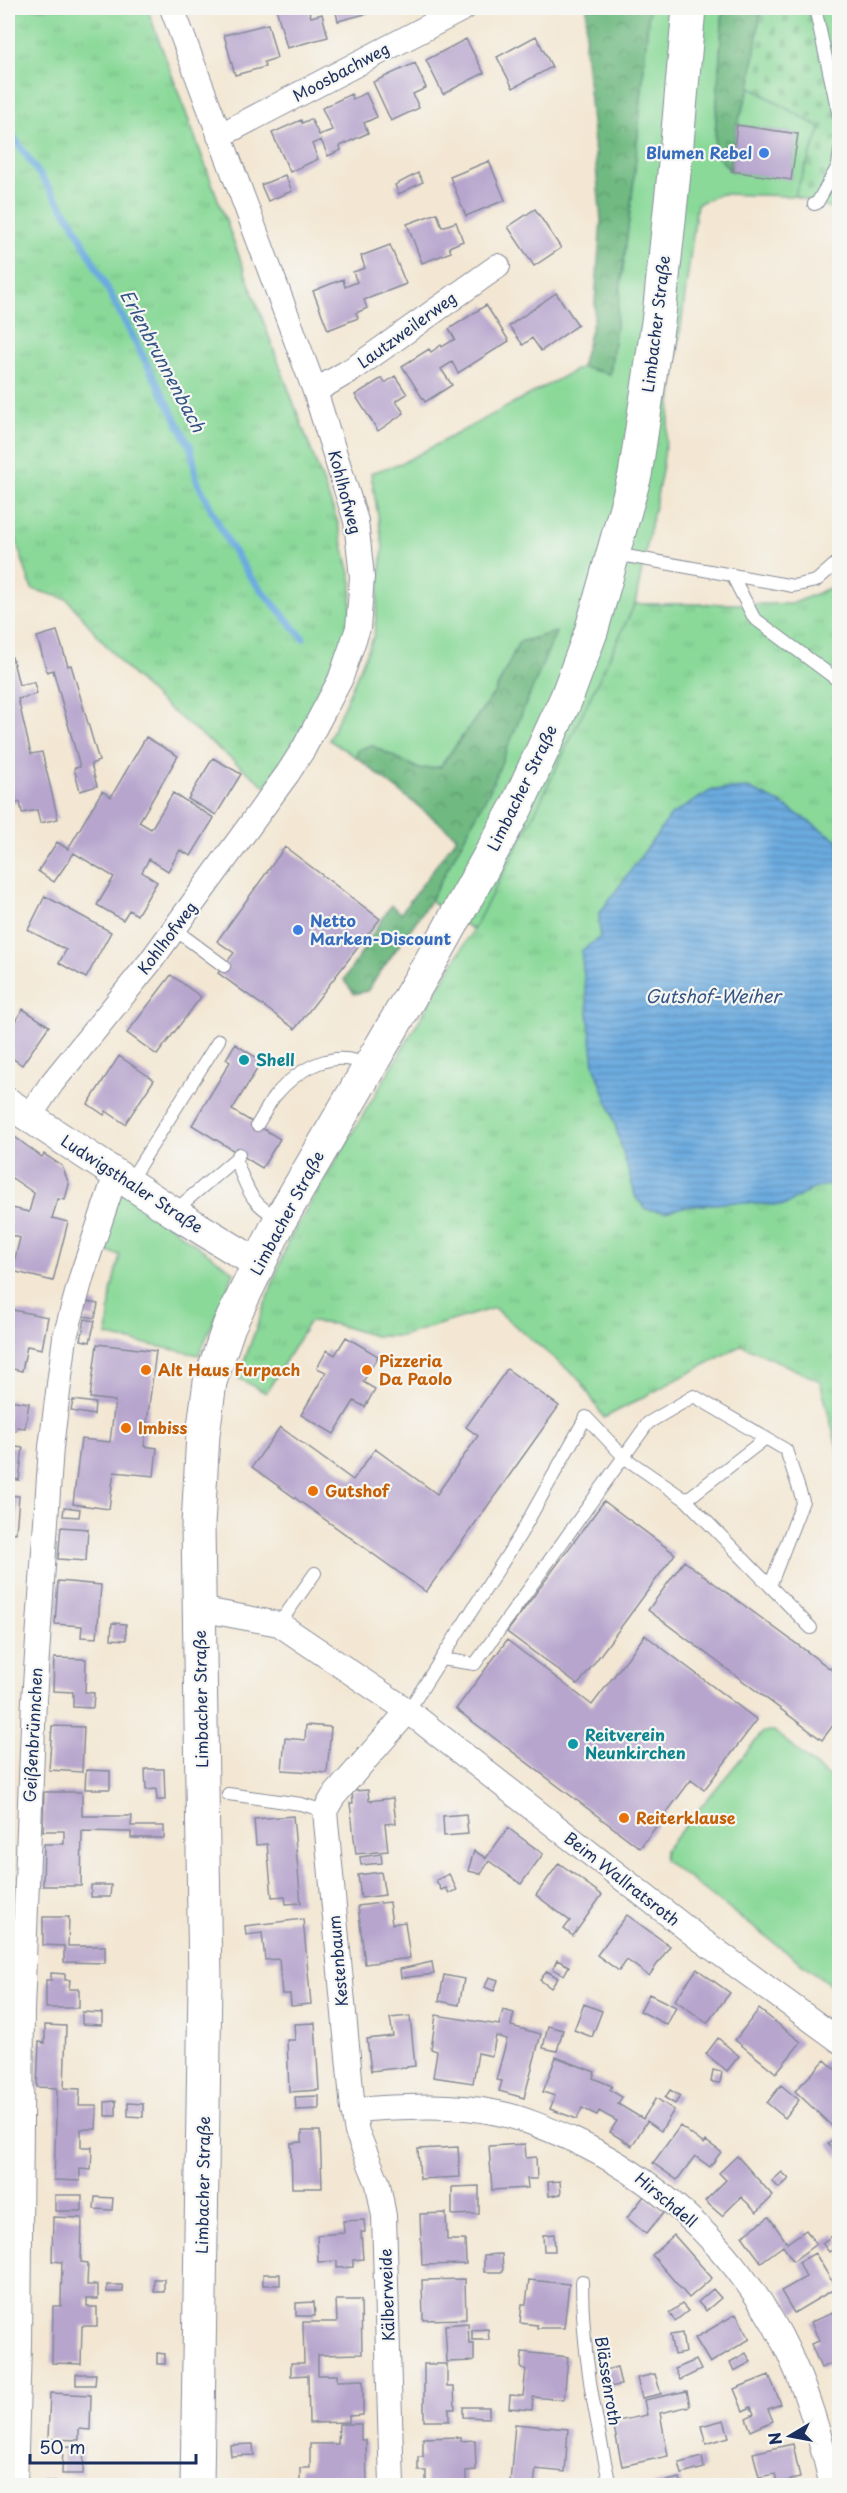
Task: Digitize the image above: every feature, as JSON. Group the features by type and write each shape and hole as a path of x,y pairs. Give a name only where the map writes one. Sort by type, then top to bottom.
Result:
{"main road":[{"name":"Limbacher Straße","path":"197,2486 205,1982 198,1524 203,1434 208,1393 214,1366 229,1326 280,1220 438,949 516,807 566,699 591,632 615,554 635,476 659,315 688,8"}],"street":[{"name":"Kohlhofweg","path":"18,1110 52,1083 150,962 257,818 304,748 340,680 358,628 363,577 356,521 315,391 172,8"},
{"name":"Moosbachweg","path":"219,136 464,8"},
{"name":"Lautzweilerweg","path":"315,391 356,368 498,266"},
{"name":"Ludwigsthaler Straße","path":"18,1110 173,1212 258,1264"},
{"name":"Geißenbrünnchen","path":"15,2486 20,2345 15,2010 51,1447 65,1338 82,1275 122,1179"},
{"name":"Beim Wallratsroth","path":"199,1609 279,1624 408,1711 696,1936 840,2041"},
{"path":"325,1811 333,1797 408,1711"},
{"name":"Kestenbaum","path":"325,1811 353,2110"},
{"name":"Hirschdell","path":"353,2110 421,2107 459,2108 499,2113 582,2144 616,2161 653,2186 691,2218 731,2263 771,2319 832,2453 832,2486"},
{"name":"Kälberweide","path":"353,2110 357,2132 378,2184 384,2216 392,2486"}],"lane":[{"path":"815,8 840,121"},
{"path":"814,204 818,203 839,167 840,150"},
{"path":"615,554 794,586 816,581 840,560"},
{"path":"732,575 754,618 840,682"},
{"path":"174,929 224,966"},
{"path":"122,1179 219,1040"},
{"path":"257,1125 274,1097 293,1077 321,1062 348,1058 370,1066"},
{"path":"173,1212 237,1156 251,1196 259,1208 280,1220"},
{"path":"441,1659 475,1664 648,1423 694,1396 786,1450 803,1501 770,1586"},
{"path":"408,1711 520,1535 586,1417 625,1458 686,1500 811,1628"},
{"path":"686,1500 766,1438"},
{"path":"279,1624 315,1573"},
{"path":"228,1794 301,1804 325,1811"},
{"name":"Blässenroth","path":"582,2281 582,2326 588,2376 610,2486"}],"green space":[{"path":"8,8 147,8 337,520 352,582 350,632 313,712 266,787 158,700 121,663 67,599 32,589 8,517"},
{"path":"587,8 649,8 634,179 610,374 581,367 594,318 601,220 585,47"},
{"path":"649,8 723,8 714,152 731,171 791,179 797,134 737,125 750,87 821,128 794,196 721,194 697,204 662,471 635,604 532,819 473,930 430,901 490,790 519,642 495,692 440,767 419,769 371,745 358,750 356,757 329,740 374,636 383,547 371,473 404,462 581,367 610,374 634,179"},
{"path":"723,8 761,8 750,87 737,125 731,171 714,152"},
{"path":"761,8 839,8 839,211 794,196 821,128 750,87"},
{"path":"839,584 839,1454 820,1381 742,1345 604,1418 580,1380 494,1308 401,1336 375,1336 334,1324 309,1322 266,1393 238,1378 288,1241 473,930 532,819 635,604 792,604"},
{"path":"556,632 490,790 430,901 367,991 354,994 344,980 391,905 401,913 457,837 356,757 358,750 371,745 419,769 440,767 495,692 519,642"},
{"path":"118,1189 234,1272 199,1355 107,1336 111,1292 120,1255 100,1250"},
{"path":"774,1731 839,1786 839,1989 664,1860 665,1850 763,1732"}],"water":[{"name":"Gutshof-Weiher","path":"748,788 780,803 839,841 839,1184 830,1184 810,1190 784,1206 736,1202 683,1207 665,1212 646,1209 636,1198 611,1111 594,1065 581,951 600,937 599,914 671,815 712,790"}],"building":[{"path":"276,8 308,8 311,17 322,14 328,37 287,48"},
{"path":"335,8 381,8 381,10 338,21"},
{"path":"268,24 277,58 264,62 265,67 235,75 224,35"},
{"path":"536,36 552,67 513,88 497,57"},
{"path":"466,39 484,73 443,94 426,60"},
{"path":"415,63 426,88 413,94 419,108 391,121 373,82"},
{"path":"366,93 377,117 364,123 368,133 340,146 341,150 328,156 321,140 312,144 318,159 290,172 272,133 301,120 302,123 311,119 319,135 332,130 322,108 351,94 353,99"},
{"name":"Blumen Rebel","path":"737,125 798,134 791,180 731,171"},
{"path":"489,161 505,200 466,216 450,177"},
{"path":"418,173 423,182 399,194 395,185"},
{"path":"285,175 292,191 268,201 261,185"},
{"path":"535,209 561,248 534,266 508,227"},
{"path":"437,213 442,227 456,222 463,241 449,247 451,252 422,263 407,224"},
{"path":"390,245 406,284 364,300 367,308 356,313 358,318 328,330 313,291 343,279 345,287 357,282 353,272 365,268 361,256"},
{"path":"556,293 578,325 541,351 532,338 523,345 509,326"},
{"path":"486,305 509,341 458,373 452,362 441,369 452,385 425,402 402,366 429,349 431,352 455,339 449,329"},
{"path":"395,376 407,394 396,401 404,413 378,431 355,395 382,378 385,383"},
{"path":"57,631 68,666 71,665 99,761 91,764 97,786 80,791 74,768 80,767 53,670 47,672 37,637"},
{"path":"12,657 19,685 34,682 37,694 18,699 31,754 42,752 58,819 40,823 37,810 22,813 20,802 8,805 8,659"},
{"path":"146,737 178,756 139,822 151,829 173,793 214,818 191,856 180,850 168,871 149,859 142,872 157,882 137,915 129,910 123,920 97,905 114,877 74,853 54,882 38,871 57,842 68,849 102,791 111,797"},
{"path":"213,758 241,774 216,815 188,799"},
{"name":"Netto Marken-Discount","path":"285,847 380,919 295,1029 218,973 234,953 217,941"},
{"path":"45,896 111,932 86,978 59,963 66,950 28,930"},
{"path":"171,975 201,997 157,1055 127,1033"},
{"path":"23,1009 49,1026 22,1065 8,1055 8,1032"},
{"path":"235,1044 262,1061 232,1110 280,1139 262,1168 192,1125 230,1062 226,1059"},
{"path":"119,1056 154,1080 125,1124 106,1111 104,1115 88,1104"},
{"path":"12,1135 42,1157 44,1154 62,1166 69,1184 65,1200 58,1199 52,1218 68,1222 53,1281 12,1271 20,1238 8,1234 8,1207 29,1212 34,1193 12,1178 8,1186 8,1142"},
{"path":"8,1275 14,1277 9,1304 8,1303"},
{"path":"85,1301 98,1304 95,1318 83,1316"},
{"path":"8,1309 48,1317 42,1349 27,1346 22,1371 8,1368"},
{"path":"85,1319 95,1321 90,1342 81,1340"},
{"path":"346,1337 378,1356 363,1382 375,1389 365,1407 354,1401 334,1434 301,1415 326,1372 317,1368 327,1350 335,1355"},
{"path":"97,1344 156,1351 144,1446 157,1448 154,1476 114,1472 109,1509 73,1504 81,1439 110,1442 115,1401 90,1398"},
{"path":"507,1369 559,1406 426,1592 252,1467 280,1427 353,1480 375,1449 437,1494 478,1436 466,1427"},
{"path":"8,1400 29,1403 25,1428 17,1427 16,1431 8,1430"},
{"path":"73,1400 95,1403 94,1415 71,1411"},
{"path":"8,1446 23,1448 19,1480 8,1478"},
{"path":"8,1495 19,1496 16,1533 8,1532"},
{"path":"604,1501 675,1554 578,1685 507,1632"},
{"path":"64,1507 80,1509 79,1517 63,1516"},
{"path":"61,1527 88,1529 86,1561 58,1559"},
{"path":"684,1561 840,1676 840,1716 822,1740 648,1610"},
{"path":"58,1581 101,1585 97,1638 81,1637 82,1626 55,1624"},
{"path":"112,1623 126,1624 126,1640 111,1639"},
{"name":"Reitverein Neunkirchen","path":"645,1635 757,1720 704,1790 691,1780 640,1848 456,1709 507,1640 592,1705"},
{"path":"54,1658 86,1659 85,1692 94,1693 93,1708 73,1707 73,1692 53,1691"},
{"path":"306,1725 331,1727 327,1773 282,1770 285,1738 305,1740"},
{"path":"52,1726 84,1727 82,1772 49,1770"},
{"path":"145,1769 164,1769 165,1800 157,1800 156,1789 146,1790"},
{"path":"86,1770 110,1771 110,1789 85,1789"},
{"path":"368,1790 369,1801 393,1798 396,1823 385,1824 388,1851 356,1854 350,1803 353,1803 352,1791"},
{"path":"44,1792 82,1792 82,1816 132,1816 131,1826 164,1826 164,1838 131,1838 131,1832 82,1831 81,1886 43,1886 44,1844 64,1844 64,1831 43,1831"},
{"path":"466,1814 468,1834 444,1836 443,1816"},
{"path":"293,1816 301,1903 286,1904 285,1896 272,1897 267,1844 256,1845 254,1819"},
{"path":"508,1828 543,1854 521,1884 489,1861 481,1874 468,1871 474,1851 486,1858"},
{"path":"381,1854 382,1863 361,1865 360,1857"},
{"path":"559,1863 602,1895 573,1936 564,1929 570,1921 536,1895"},
{"path":"381,1872 385,1895 361,1898 358,1875"},
{"path":"449,1874 457,1890 449,1893 446,1888 441,1890 436,1880"},
{"path":"91,1885 111,1885 110,1897 91,1897"},
{"path":"389,1902 392,1924 405,1922 410,1958 365,1964 358,1906"},
{"path":"627,1915 670,1946 649,1976 627,1960 619,1971 597,1955"},
{"path":"43,1917 69,1917 68,1946 105,1946 105,1963 64,1962 64,1946 43,1945"},
{"path":"303,1919 311,2004 291,2006 290,1994 282,1994 279,1959 265,1960 262,1933 246,1935 245,1926"},
{"path":"557,1960 569,1966 564,1975 553,1969"},
{"path":"432,1962 434,1974 401,1978 400,1969"},
{"path":"697,1969 730,1993 707,2023 675,2000"},
{"path":"547,1971 558,1978 551,1988 540,1980"},
{"path":"51,1973 65,1974 65,1980 70,1980 69,1989 79,1989 79,2008 46,2008 46,1980 51,1980"},
{"path":"444,1975 464,1979 459,2005 439,2001"},
{"path":"489,1977 498,1980 494,1991 485,1987"},
{"path":"649,1994 676,2007 667,2025 640,2011"},
{"path":"584,2004 602,2011 592,2037 574,2030"},
{"path":"759,2009 801,2042 776,2073 735,2040"},
{"path":"503,2010 514,2013 511,2026 541,2034 524,2098 499,2091 502,2081 496,2080 507,2039 496,2036 492,2056 478,2053 473,2083 433,2077 437,2051 431,2049 436,2015 499,2025"},
{"path":"82,2012 102,2013 102,2025 82,2024"},
{"path":"410,2016 415,2066 371,2071 367,2039 393,2036 390,2018"},
{"path":"315,2023 319,2090 289,2092 287,2040 295,2040 294,2024"},
{"path":"45,2025 66,2026 64,2088 80,2089 79,2106 97,2106 96,2129 81,2129 81,2147 92,2147 91,2170 80,2169 80,2181 54,2180 57,2088 37,2087 39,2042 45,2043"},
{"path":"548,2026 563,2030 557,2051 543,2048"},
{"path":"718,2038 739,2056 727,2071 706,2054"},
{"path":"556,2057 595,2072 593,2078 612,2086 610,2090 622,2097 618,2104 643,2119 656,2098 674,2110 661,2131 647,2121 632,2146 610,2132 617,2121 599,2111 597,2115 582,2108 577,2119 550,2109 555,2096 543,2092"},
{"path":"825,2060 840,2074 840,2124 835,2129 795,2091"},
{"path":"713,2070 722,2072 720,2083 711,2082"},
{"path":"781,2085 799,2100 785,2118 767,2103"},
{"path":"670,2090 680,2096 675,2104 665,2098"},
{"path":"319,2096 319,2109 296,2110 295,2097"},
{"path":"116,2101 116,2116 105,2116 105,2102"},
{"path":"128,2103 143,2104 143,2117 128,2116"},
{"path":"680,2126 704,2144 706,2141 721,2152 710,2167 695,2156 677,2180 653,2163"},
{"path":"302,2131 320,2131 322,2188 292,2188 291,2143 302,2142"},
{"path":"840,2135 840,2158 828,2144"},
{"path":"525,2144 526,2158 536,2157 537,2179 527,2179 528,2188 492,2190 489,2146"},
{"path":"458,2147 460,2177 420,2179 418,2149"},
{"path":"737,2156 773,2196 757,2212 741,2197 722,2216 705,2201 726,2180 719,2173"},
{"path":"782,2172 789,2179 779,2188 772,2181"},
{"path":"560,2181 561,2194 549,2196 548,2182"},
{"path":"479,2186 479,2214 452,2215 452,2187"},
{"path":"55,2195 82,2195 82,2211 55,2211"},
{"path":"644,2196 664,2212 646,2234 627,2218"},
{"path":"95,2197 113,2198 112,2210 94,2209"},
{"path":"446,2213 447,2240 465,2240 466,2264 422,2265 420,2214"},
{"path":"53,2217 82,2218 81,2262 88,2263 87,2285 98,2285 98,2299 87,2299 87,2307 97,2307 97,2326 82,2326 81,2364 52,2363 53,2306 61,2306 62,2262 52,2261"},
{"path":"769,2217 787,2243 806,2230 816,2244 793,2261 783,2246 761,2262 742,2236"},
{"path":"364,2220 365,2232 361,2232 363,2259 353,2260 353,2267 337,2268 337,2261 318,2262 317,2235 344,2233 343,2221"},
{"path":"554,2234 555,2251 544,2251 543,2235"},
{"path":"835,2234 840,2244 829,2252 822,2243"},
{"path":"674,2235 712,2278 689,2298 652,2255"},
{"path":"815,2253 836,2288 794,2313 781,2291 806,2277 799,2262"},
{"path":"502,2254 503,2272 484,2272 484,2255"},
{"path":"263,2274 280,2274 280,2285 263,2285"},
{"path":"154,2279 164,2279 164,2292 154,2292"},
{"path":"465,2279 466,2319 423,2320 422,2280"},
{"path":"529,2280 569,2284 564,2328 537,2328 537,2325 520,2323 522,2304 526,2304"},
{"path":"107,2285 122,2285 123,2292 107,2292"},
{"path":"713,2289 721,2298 706,2311 698,2302"},
{"path":"336,2300 361,2300 362,2354 318,2355 318,2375 337,2375 337,2381 363,2380 363,2415 349,2416 349,2422 309,2423 308,2375 291,2376 291,2363 304,2363 303,2322 337,2322"},
{"path":"314,2302 315,2316 296,2316 296,2303"},
{"path":"682,2304 688,2311 675,2321 669,2313"},
{"path":"840,2310 840,2360 821,2368 811,2344 819,2341 811,2322"},
{"path":"736,2314 750,2339 710,2363 695,2338"},
{"path":"468,2323 469,2344 474,2344 474,2361 447,2362 445,2325"},
{"path":"488,2329 489,2340 472,2340 472,2330"},
{"path":"682,2333 685,2353 674,2355 670,2335"},
{"path":"522,2352 568,2357 564,2400 533,2397 532,2410 509,2408 510,2395 523,2396 526,2369 521,2368"},
{"path":"157,2353 165,2354 165,2364 157,2364"},
{"path":"746,2353 751,2362 734,2371 730,2362"},
{"path":"696,2360 701,2370 680,2380 675,2369"},
{"path":"424,2364 447,2364 447,2387 454,2387 455,2409 449,2409 449,2421 424,2421"},
{"path":"617,2367 621,2385 609,2387 605,2370"},
{"path":"76,2374 96,2374 95,2385 76,2385"},
{"path":"655,2374 661,2394 642,2398 637,2378"},
{"path":"769,2375 781,2404 768,2409 773,2421 751,2431 746,2418 754,2414 751,2407 743,2411 734,2389"},
{"path":"687,2391 690,2406 660,2413 668,2456 622,2466 613,2422 647,2415 644,2400"},
{"path":"50,2393 91,2395 90,2430 79,2429 79,2440 48,2439"},
{"path":"463,2407 489,2407 489,2418 463,2417"},
{"path":"724,2420 729,2437 706,2444 701,2426"},
{"path":"339,2424 361,2424 361,2440 366,2440 367,2486 300,2486 300,2468 310,2468 310,2444 338,2444"},
{"path":"515,2424 568,2429 565,2472 536,2469 534,2485 510,2483"},
{"path":"461,2437 461,2441 475,2440 476,2470 466,2471 466,2486 426,2486 426,2471 418,2471 418,2457 423,2457 423,2438"},
{"path":"253,2444 254,2455 231,2456 230,2445"},
{"path":"793,2444 800,2478 777,2483 775,2474 759,2477 753,2453"},
{"path":"63,2446 84,2447 83,2474 62,2474"},
{"path":"702,2457 704,2468 682,2474 679,2463"},
{"path":"680,2478 682,2486 655,2486 654,2484"},
{"path":"42,2482 73,2482 73,2486 42,2486"}],"waterway":[{"name":"Erlenbrunnenbach","path":"8,129 72,221 191,448 197,481 229,544 251,578 303,638"}],"place":[{"name":"Blumen Rebel","path":"764,153"},
{"name":"Netto Marken-Discount","path":"298,930"},
{"name":"Shell","path":"244,1060"},
{"name":"Alt Haus Furpach","path":"146,1370"},
{"name":"Pizzeria Da Paolo","path":"367,1370"},
{"name":"Imbiss","path":"126,1428"},
{"name":"Gutshof","path":"313,1491"},
{"name":"Reitverein Neunkirchen","path":"573,1744"},
{"name":"Reiterklause","path":"624,1818"}]}
